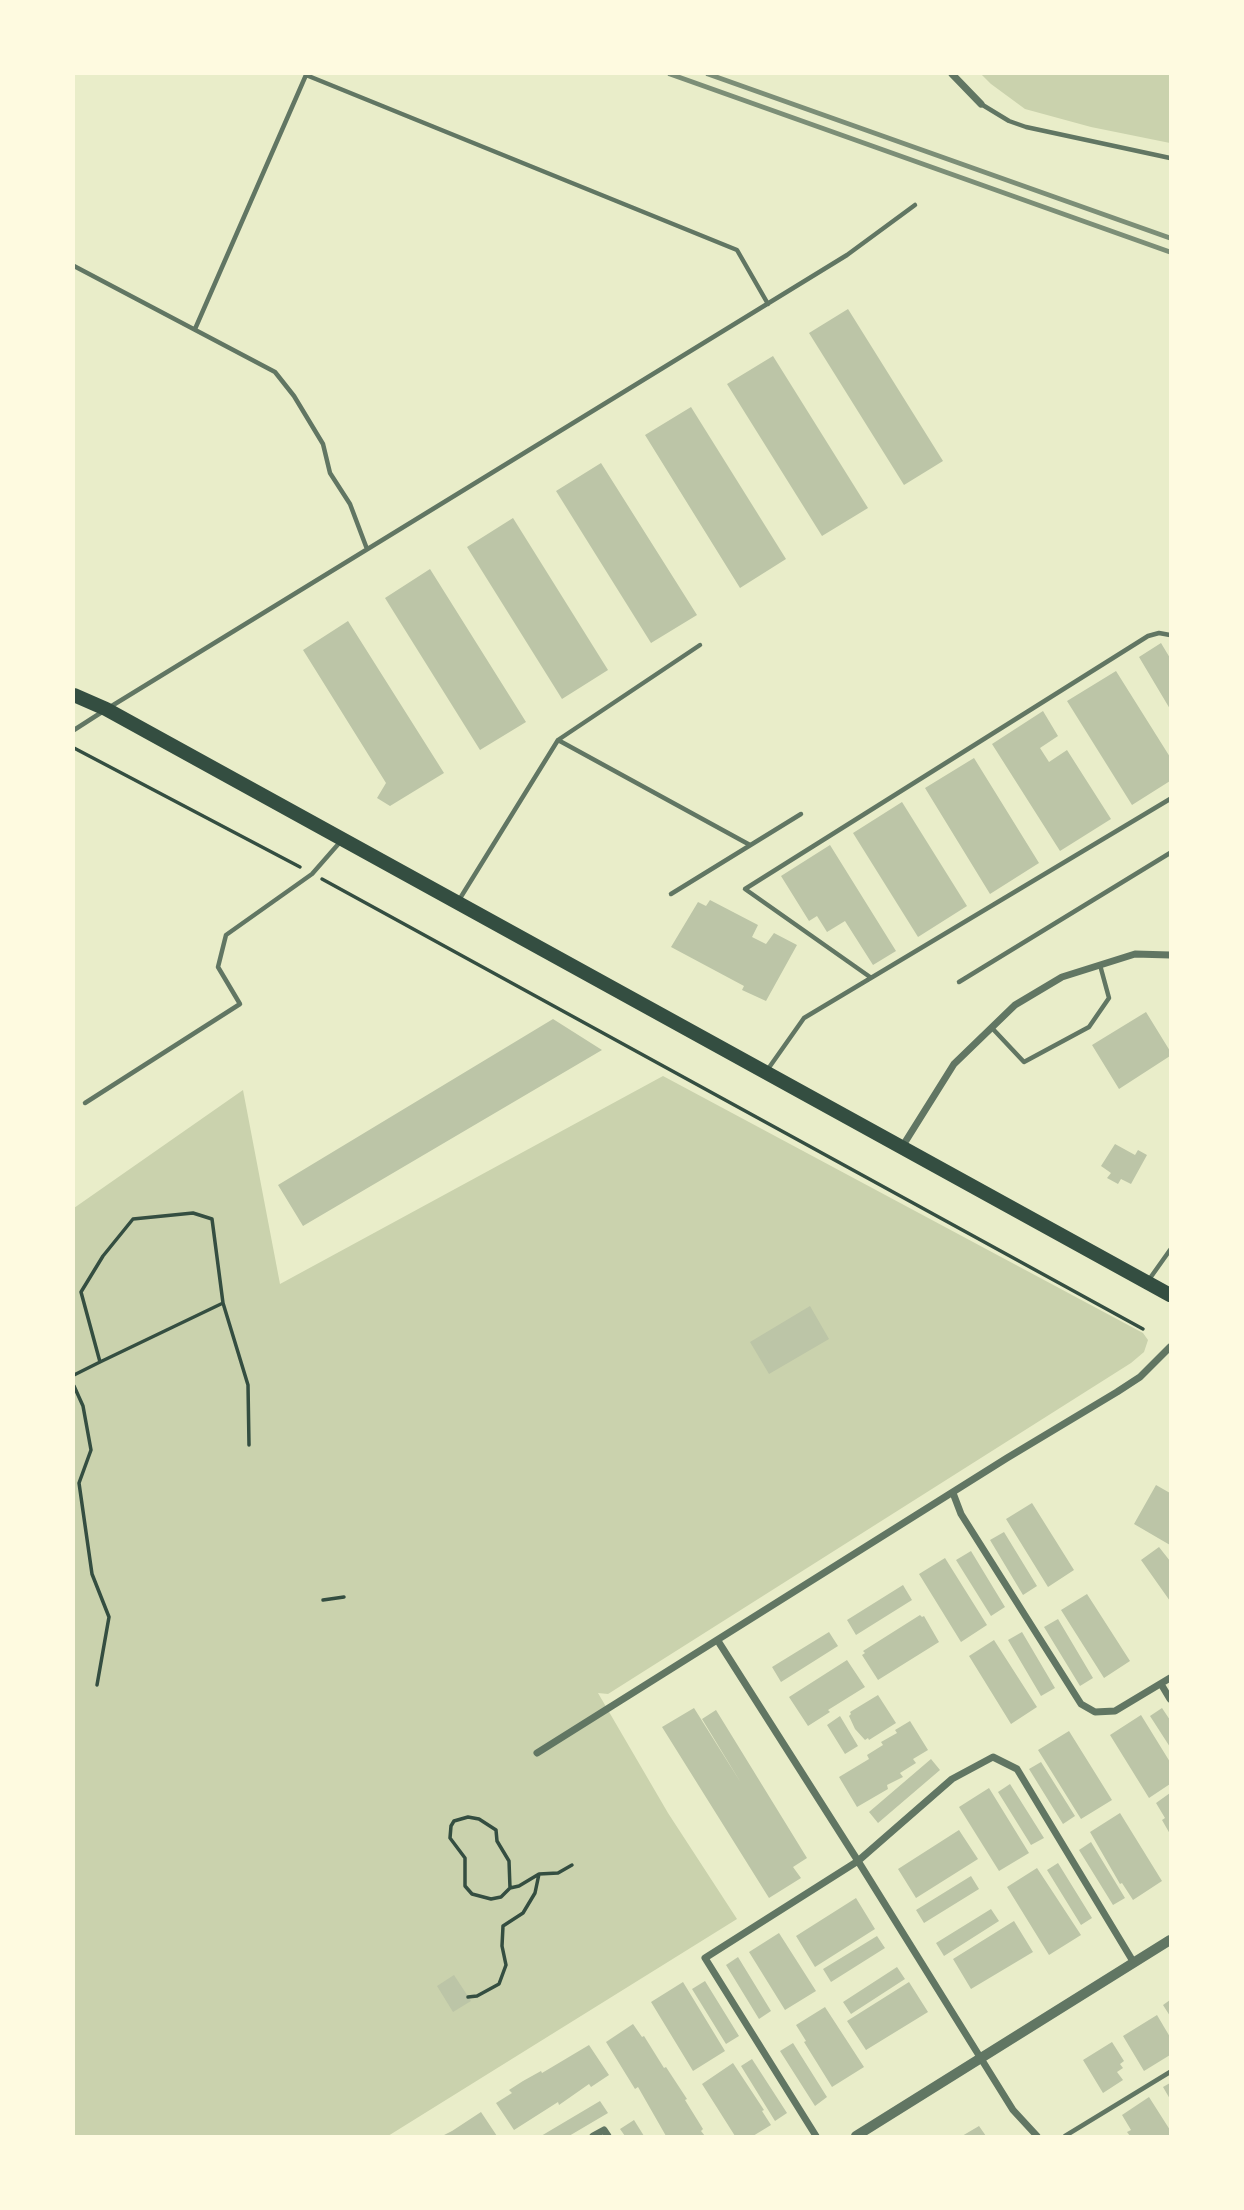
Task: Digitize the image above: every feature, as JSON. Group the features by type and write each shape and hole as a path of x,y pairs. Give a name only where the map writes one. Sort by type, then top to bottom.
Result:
{"main road":[{"path":"74,695 106,709 1171,1295"}],"street":[{"path":"952,74 981,104"},
{"path":"902,1147 954,1064 1015,1005 1062,977 1135,954 1171,955"},
{"path":"537,1753 1117,1392 1140,1377 1171,1347"},
{"path":"953,1493 961,1514 1075,1696 1087,1709 1095,1712 1115,1711 1171,1678"},
{"path":"718,1641 1013,2110 1037,2137"},
{"path":"1161,1684 1171,1699"},
{"path":"816,2137 705,1958 858,1861 952,1779 993,1757 1017,1769 1134,1963"},
{"path":"856,2137 1171,1940"},
{"path":"593,2137 606,2133"}],"lane":[{"path":"195,329 306,75 737,250 768,304"},
{"path":"981,104 1009,121 1026,127 1171,158"},
{"path":"74,730 847,255 915,205"},
{"path":"74,266 275,372 294,396 323,444 330,473 350,504 367,549"},
{"path":"870,977 745,890 1148,636 1159,633 1171,635"},
{"path":"457,903 558,740 700,645"},
{"path":"558,740 751,845"},
{"path":"765,1072 804,1018 1171,799"},
{"path":"671,894 801,814"},
{"path":"85,1103 240,1004 218,967 226,935 312,873 342,840"},
{"path":"959,982 1171,852"},
{"path":"991,1028 1024,1062 1089,1027 1109,998 1100,965"},
{"path":"1147,1282 1171,1250"},
{"path":"1066,2137 1171,2072"}],"path":[{"path":"74,748 312,873 1143,1329"},
{"path":"100,1362 81,1292 103,1256 133,1219 193,1213 212,1219 223,1303 248,1385 249,1445"},
{"path":"74,1375 223,1303"},
{"path":"74,1386 83,1406 91,1450 79,1483 92,1574 109,1617 97,1685"},
{"path":"323,1600 344,1597"},
{"path":"510,1888 509,1861 497,1841 496,1830 479,1819 468,1817 454,1821 450,1838 465,1858 465,1886 472,1894 491,1899 501,1897 510,1888 519,1886 539,1874 558,1873 572,1865"},
{"path":"468,1997 477,1996 499,1984 506,1965 502,1946 503,1926 523,1913 535,1893 539,1874"}],"green space":[{"path":"981,74 1170,74 1170,143 1091,127 1025,109"},
{"path":"663,1076 1143,1333 1148,1340 1144,1352 1131,1363 608,1694 598,1693 668,1813 737,1919 388,2136 74,2136 74,1208 243,1090 280,1284"}],"building":[{"path":"848,309 943,461 904,485 809,333"},
{"path":"773,356 868,508 822,536 727,384"},
{"path":"691,407 786,559 740,588 645,435"},
{"path":"601,463 697,615 651,643 556,491"},
{"path":"513,518 608,670 562,699 467,547"},
{"path":"430,569 526,722 480,750 385,598"},
{"path":"348,621 444,773 390,806 377,798 386,783 303,650"},
{"path":"1161,643 1170,658 1170,709 1139,657"},
{"path":"1116,671 1170,757 1170,781 1132,805 1067,701"},
{"path":"1043,711 1058,736 1040,748 1049,762 1067,750 1111,819 1060,851 992,744"},
{"path":"974,758 1039,863 990,894 925,788"},
{"path":"902,802 967,906 918,937 853,833"},
{"path":"830,845 896,951 873,965 845,921 827,932 817,916 809,921 781,876"},
{"path":"710,900 758,925 752,937 766,944 774,933 797,945 766,1001 742,990 744,986 671,947 698,902 706,906"},
{"path":"1146,1012 1170,1051 1170,1056 1119,1089 1092,1045"},
{"path":"553,1019 602,1050 303,1226 278,1185"},
{"path":"1115,1144 1135,1155 1138,1150 1147,1155 1131,1184 1121,1179 1118,1184 1107,1178 1111,1173 1101,1166"},
{"path":"810,1306 829,1339 769,1374 750,1342"},
{"path":"1156,1485 1170,1493 1170,1545 1134,1524"},
{"path":"1032,1503 1074,1570 1048,1587 1006,1519"},
{"path":"1004,1532 1037,1586 1023,1595 990,1540"},
{"path":"1159,1547 1170,1561 1170,1601 1141,1560"},
{"path":"971,1551 1005,1607 991,1616 956,1560"},
{"path":"945,1558 987,1625 961,1642 919,1574"},
{"path":"903,1585 912,1600 856,1635 847,1620"},
{"path":"1087,1594 1130,1661 1104,1678 1061,1610"},
{"path":"920,1615 924,1616 939,1642 878,1680 862,1655 865,1653 863,1651"},
{"path":"1058,1619 1093,1678 1080,1686 1044,1627"},
{"path":"829,1632 838,1646 781,1682 772,1667"},
{"path":"1022,1632 1055,1688 1041,1696 1008,1640"},
{"path":"994,1640 1037,1707 1011,1724 969,1656"},
{"path":"847,1660 865,1687 808,1726 789,1697"},
{"path":"878,1695 896,1723 865,1740 855,1729 850,1712"},
{"path":"694,1708 741,1783 702,1719 716,1710 807,1858 793,1867 801,1878 769,1898 662,1727"},
{"path":"1162,1708 1170,1720 1170,1747 1150,1716"},
{"path":"1141,1715 1170,1762 1170,1784 1149,1798 1110,1735"},
{"path":"840,1716 858,1746 845,1754 827,1725"},
{"path":"910,1721 928,1750 913,1759 916,1763 900,1773 903,1777 857,1807 839,1777 869,1759 867,1755 883,1745 881,1742"},
{"path":"1069,1731 1112,1800 1081,1819 1038,1750"},
{"path":"931,1759 940,1770 878,1823 869,1812"},
{"path":"1041,1762 1075,1816 1063,1824 1029,1769"},
{"path":"1010,1784 1044,1838 1031,1845 998,1792"},
{"path":"989,1788 1029,1853 999,1871 959,1807"},
{"path":"1170,1793 1170,1834 1156,1803"},
{"path":"1120,1813 1162,1881 1133,1900 1122,1883 1120,1884 1090,1832"},
{"path":"959,1830 978,1859 916,1898 898,1869"},
{"path":"1091,1842 1125,1898 1113,1905 1079,1850"},
{"path":"1058,1863 1092,1918 1081,1925 1047,1870"},
{"path":"1037,1868 1081,1935 1049,1955 1007,1887"},
{"path":"971,1876 979,1889 924,1923 916,1910"},
{"path":"856,1898 875,1929 815,1967 796,1936"},
{"path":"991,1909 999,1921 944,1956 936,1943"},
{"path":"1014,1921 1033,1952 971,1989 953,1959"},
{"path":"779,1933 816,1991 785,2010 749,1952"},
{"path":"877,1936 885,1948 831,1982 823,1969"},
{"path":"738,1957 771,2011 759,2019 726,1965"},
{"path":"897,1967 905,1979 851,2014 843,2002"},
{"path":"454,1975 471,2001 453,2012 437,1986"},
{"path":"705,1981 739,2036 726,2044 692,1989"},
{"path":"683,1982 725,2051 693,2071 651,2002"},
{"path":"909,1982 928,2012 866,2050 847,2021"},
{"path":"1170,2000 1170,2016 1163,2005"},
{"path":"825,2007 864,2067 832,2087 796,2025"},
{"path":"1157,2015 1170,2037 1170,2055 1144,2071 1123,2036"},
{"path":"633,2024 687,2099 685,2100 705,2136 666,2136 638,2087 635,2089 606,2042"},
{"path":"1112,2042 1124,2061 1120,2064 1123,2068 1117,2072 1123,2080 1103,2093 1083,2060"},
{"path":"793,2043 827,2097 815,2106 780,2051"},
{"path":"589,2045 609,2075 591,2087 589,2084 559,2105 558,2102 514,2130 496,2103 512,2093 509,2090 523,2081"},
{"path":"752,2059 787,2113 775,2121 741,2066"},
{"path":"733,2063 771,2125 753,2136 735,2136 702,2084"},
{"path":"1170,2083 1170,2099 1163,2087"},
{"path":"1149,2097 1170,2130 1170,2136 1130,2136 1127,2132 1131,2130 1122,2115"},
{"path":"600,2101 608,2113 569,2136 541,2136"},
{"path":"481,2112 497,2136 442,2136 452,2131"},
{"path":"634,2120 644,2136 625,2136 620,2129"},
{"path":"979,2126 986,2136 962,2136"}],"railway":[{"path":"670,74 1170,252"},
{"path":"708,74 1170,238"}]}
